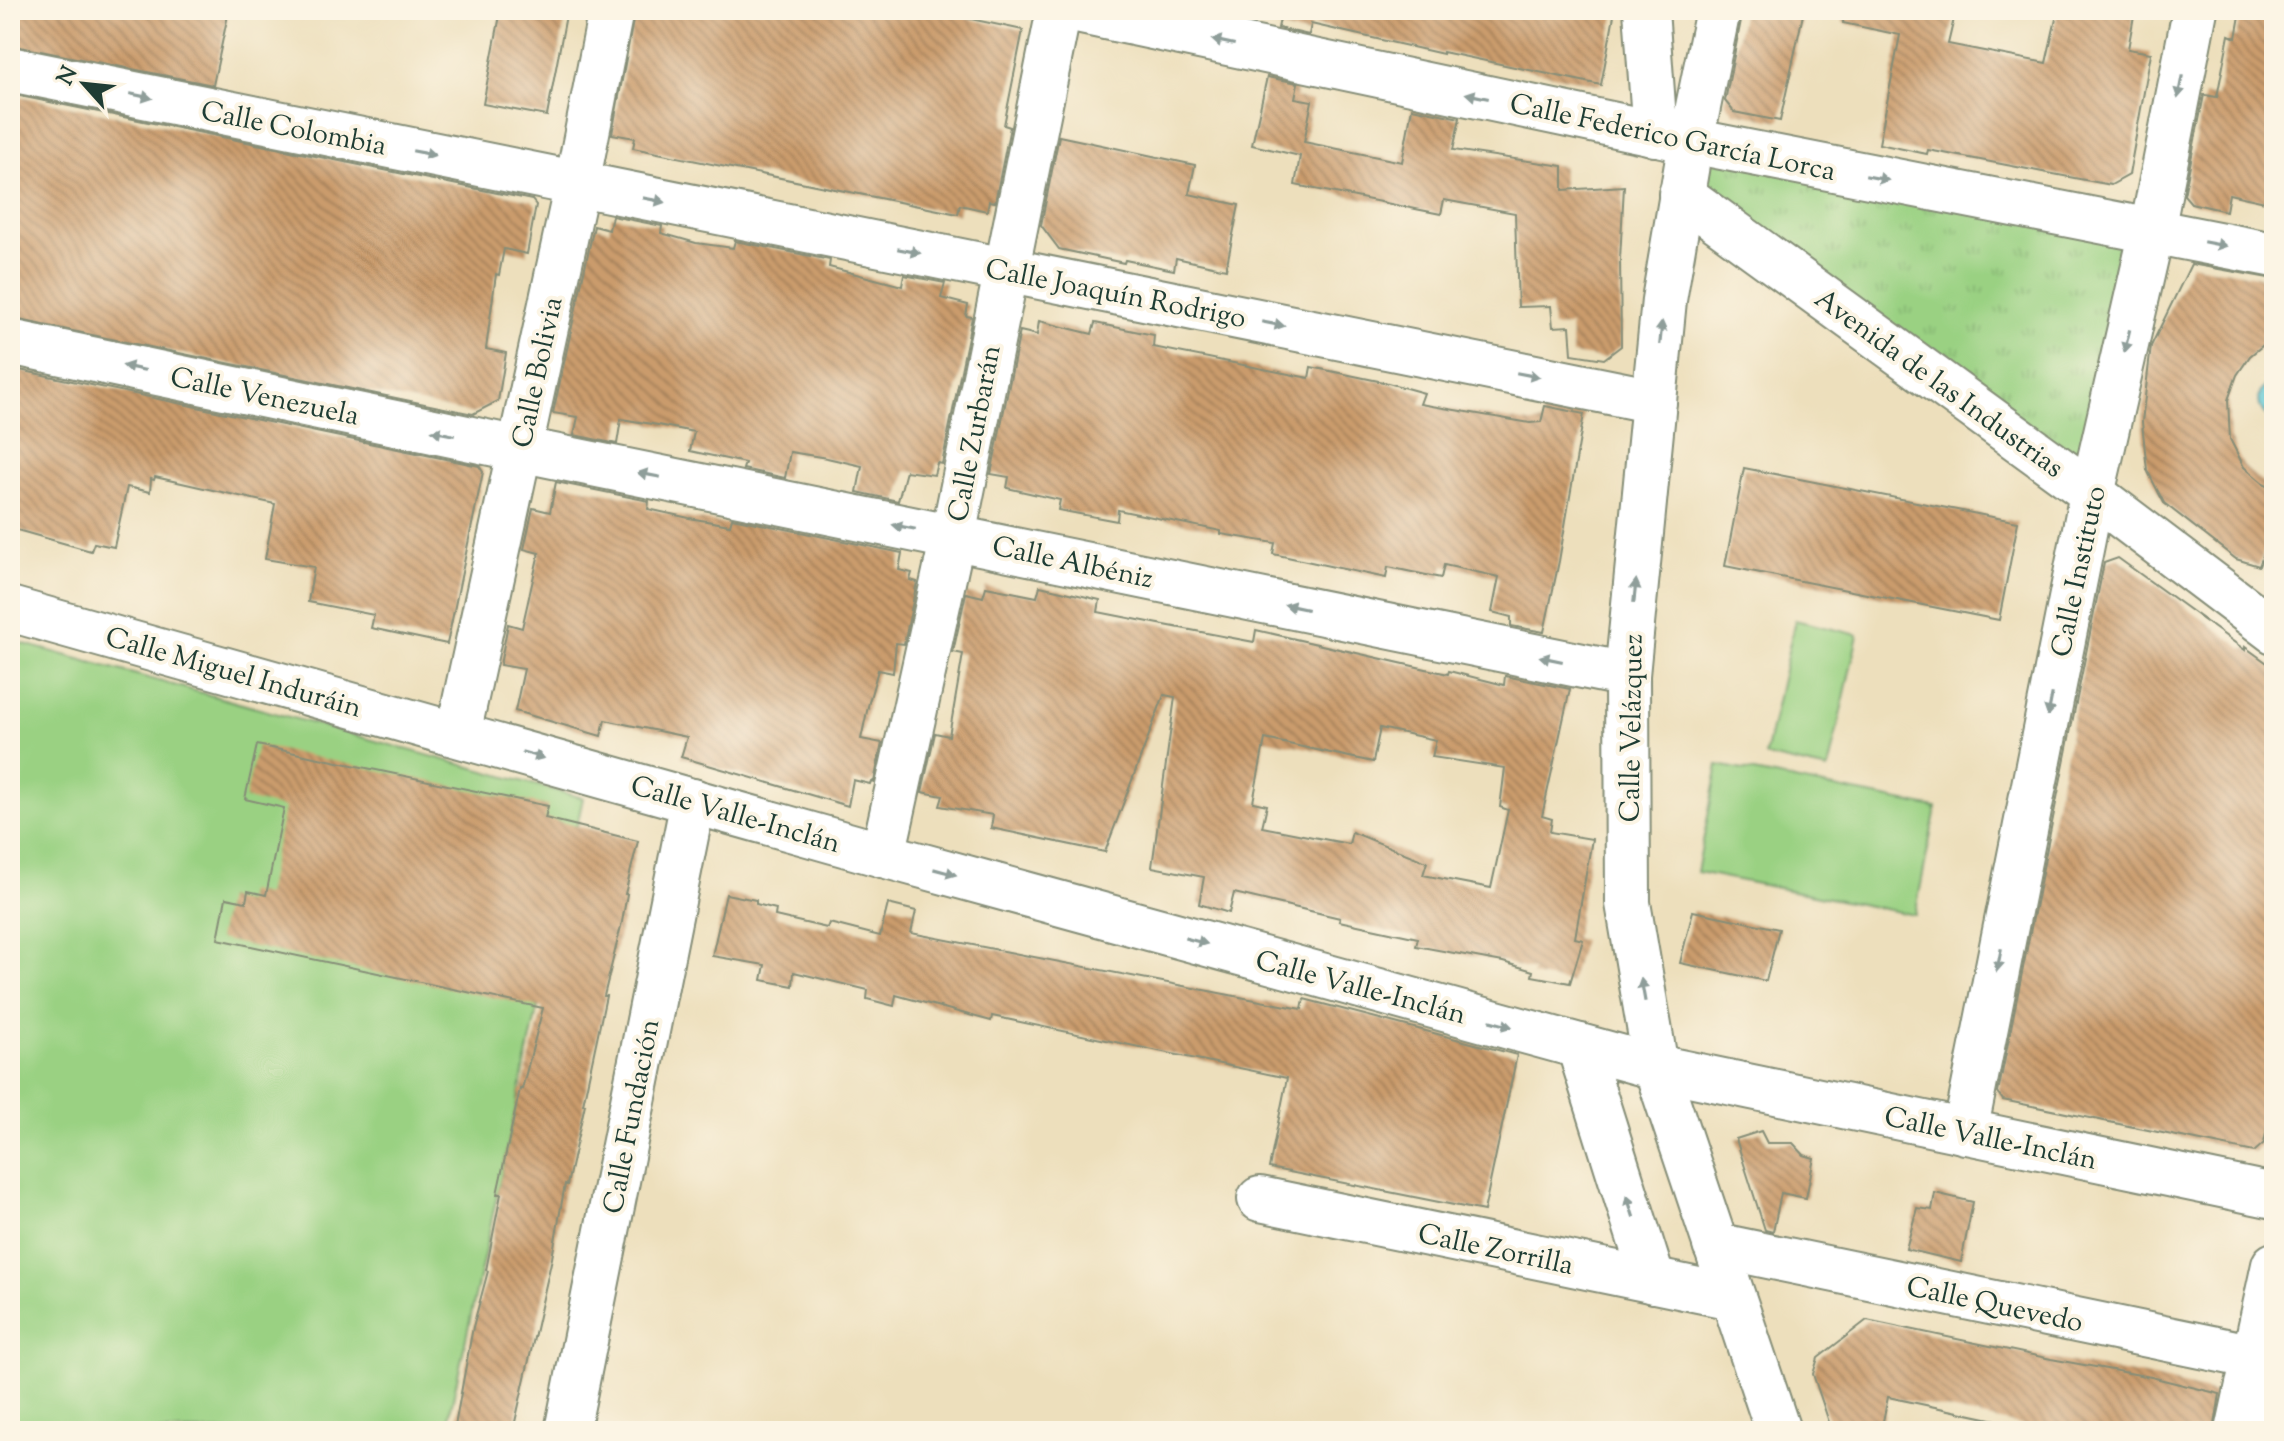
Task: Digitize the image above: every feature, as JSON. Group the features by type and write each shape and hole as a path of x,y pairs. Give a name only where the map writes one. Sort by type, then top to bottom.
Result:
{"street":[{"name":"Calle Bolivia","path":"458,734 577,184 611,10"},
{"name":"Calle Zurbarán","path":"883,855 953,536 1059,10"},
{"name":"Calle Federico García Lorca","path":"1072,10 1673,137 2274,255"},
{"path":"1646,10 1673,137"},
{"name":"Calle Velázquez","path":"1718,10 1673,137 1681,194 1664,300 1627,675 1628,903 1656,1067 1778,1431"},
{"name":"Calle Instituto","path":"1965,1132 2092,494 2152,231 2195,10"},
{"name":"Calle Colombia","path":"10,69 577,184"},
{"name":"Calle Joaquín Rodrigo","path":"577,184 1654,401"},
{"name":"Avenida de las Industrias","path":"1681,194 2274,631"},
{"name":"Calle Venezuela","path":"10,342 519,449"},
{"name":"Calle Albéniz","path":"519,449 1627,675"},
{"name":"Calle Miguel Induráin","path":"10,609 458,734"},
{"name":"Calle Valle-Inclán","path":"458,734 883,855 1656,1067 2274,1196"},
{"name":"Calle Fundación","path":"567,1431 693,801"},
{"path":"1579,1046 1653,1281"},
{"name":"Calle Zorrilla","path":"1260,1199 1732,1297"},
{"name":"Calle Quevedo","path":"1715,1245 2264,1358"},
{"path":"2238,1431 2264,1358 2274,1265"}],"green space":[{"path":"1691,141 2152,231 2092,494 1681,194"},
{"path":"1795,620 1858,635 1828,770 1765,756"},
{"path":"10,640 583,798 446,1431 10,1431"},
{"path":"1718,765 1936,808 1915,915 1697,872"}],"water":[{"path":"2274,380 2272,420 2262,410 2259,399 2263,388"}],"building":[{"path":"10,10 229,10 213,85 10,45"},
{"path":"501,10 567,10 547,116 483,104"},
{"path":"635,10 928,10 1023,30 1004,125 1010,127 995,202 989,201 987,211 960,205 958,214 633,148 635,138 612,134"},
{"path":"1282,10 1615,10 1601,85 1311,24 1309,35 1278,28"},
{"path":"1743,10 1804,10 1780,121 1734,112 1725,101"},
{"path":"1844,10 1956,10 1948,44 2046,63 2058,10 2135,10 2128,49 2151,53 2129,175 2111,185 1928,150 1927,154 1879,144 1900,35 1843,23"},
{"path":"2241,10 2274,10 2274,204 2229,194 2226,211 2191,203 2184,195 2204,95 2217,97 2229,35 2236,38"},
{"path":"1267,77 1298,83 1295,98 1312,101 1304,142 1402,162 1412,108 1460,118 1453,150 1563,166 1563,190 1624,186 1620,259 1621,346 1604,359 1572,354 1570,326 1553,327 1551,306 1518,307 1515,213 1444,200 1441,214 1295,185 1300,156 1252,145"},
{"path":"10,94 532,200 536,205 527,254 504,249 499,275 496,274 486,349 506,353 498,401 473,414 10,318"},
{"path":"1059,136 1195,165 1189,194 1239,205 1226,269 1176,258 1174,270 1059,249 1041,225"},
{"path":"612,216 662,226 661,233 696,243 733,248 735,241 830,260 829,267 902,286 904,275 945,283 941,298 968,305 966,316 972,317 942,464 937,463 934,475 906,471 898,501 857,492 862,466 827,458 790,452 785,478 743,469 745,463 690,451 694,432 621,419 617,444 574,435 578,417 553,413 594,226 609,230"},
{"path":"2191,264 2274,279 2274,336 2250,356 2237,375 2228,400 2230,439 2244,467 2274,488 2274,525 2259,566 2236,559 2164,503 2147,470 2142,422 2151,346"},
{"path":"1039,321 1092,334 1095,323 1154,335 1153,347 1309,378 1311,367 1424,393 1420,404 1530,423 1541,422 1545,406 1584,414 1544,632 1511,626 1511,617 1492,612 1499,577 1444,565 1441,578 1388,567 1386,578 1273,554 1275,543 1221,534 1221,531 1118,510 1117,521 1058,510 1060,500 1007,488 1009,477 991,474 1020,331 1037,335"},
{"path":"10,368 479,466 483,472 447,644 371,628 374,615 308,602 314,567 265,559 275,504 155,477 151,479 150,492 127,487 114,547 94,543 91,551 10,528"},
{"path":"1744,468 2018,522 1999,620 1725,566"},
{"path":"556,482 649,501 648,509 689,518 730,525 732,518 902,553 899,570 912,573 910,580 917,582 904,644 896,643 893,673 878,670 861,739 882,743 874,782 853,780 848,806 681,757 687,737 605,720 601,736 515,711 524,669 500,665 508,624 522,628 539,553 524,549 533,508 550,512"},
{"path":"2118,558 2274,668 2274,1096 2264,1143 2254,1152 2003,1100 1998,1093 2104,563"},
{"path":"1040,586 1100,600 1098,612 1154,623 1254,642 1256,630 1504,685 1505,676 1570,689 1542,816 1552,819 1550,832 1592,839 1575,938 1583,940 1570,983 1532,976 1533,971 1503,962 1416,946 1418,938 1234,893 1229,913 1199,904 1204,877 1152,867 1175,697 1164,695 1105,852 991,828 993,815 940,806 943,796 922,792 935,733 949,736 963,654 953,652 966,593 983,597 986,587 1037,597","holes":["1380,728 1436,740 1432,757 1505,768 1500,807 1508,810 1491,888 1423,875 1427,862 1352,832 1349,844 1262,827 1267,805 1253,802 1265,739 1373,762"]},
{"path":"257,745 548,806 545,818 638,841 604,996 585,1104 513,1431 456,1431 455,1426 473,1327 488,1271 501,1194 497,1194 520,1089 543,1008 218,939 226,898 246,902 248,891 266,895 284,808 245,799"},
{"path":"726,894 756,900 756,904 776,909 775,916 827,928 829,923 880,936 888,904 916,911 911,933 1302,1009 1304,999 1517,1055 1484,1211 1269,1168 1287,1078 992,1016 991,1021 896,995 894,1006 867,999 868,990 794,972 793,986 762,980 765,965 712,956"},
{"path":"1693,911 1779,929 1766,981 1680,963"},
{"path":"1761,1131 1767,1143 1793,1143 1804,1155 1814,1158 1806,1198 1781,1193 1773,1232 1765,1230 1736,1139"},
{"path":"1935,1193 1973,1202 1961,1262 1906,1249 1917,1208 1932,1210"},
{"path":"1867,1320 2151,1377 2220,1394 2214,1431 2047,1431 1888,1397 1881,1431 1832,1431 1813,1374 1818,1358"},
{"path":"2270,1403 2274,1404 2274,1431 2264,1431"}]}
